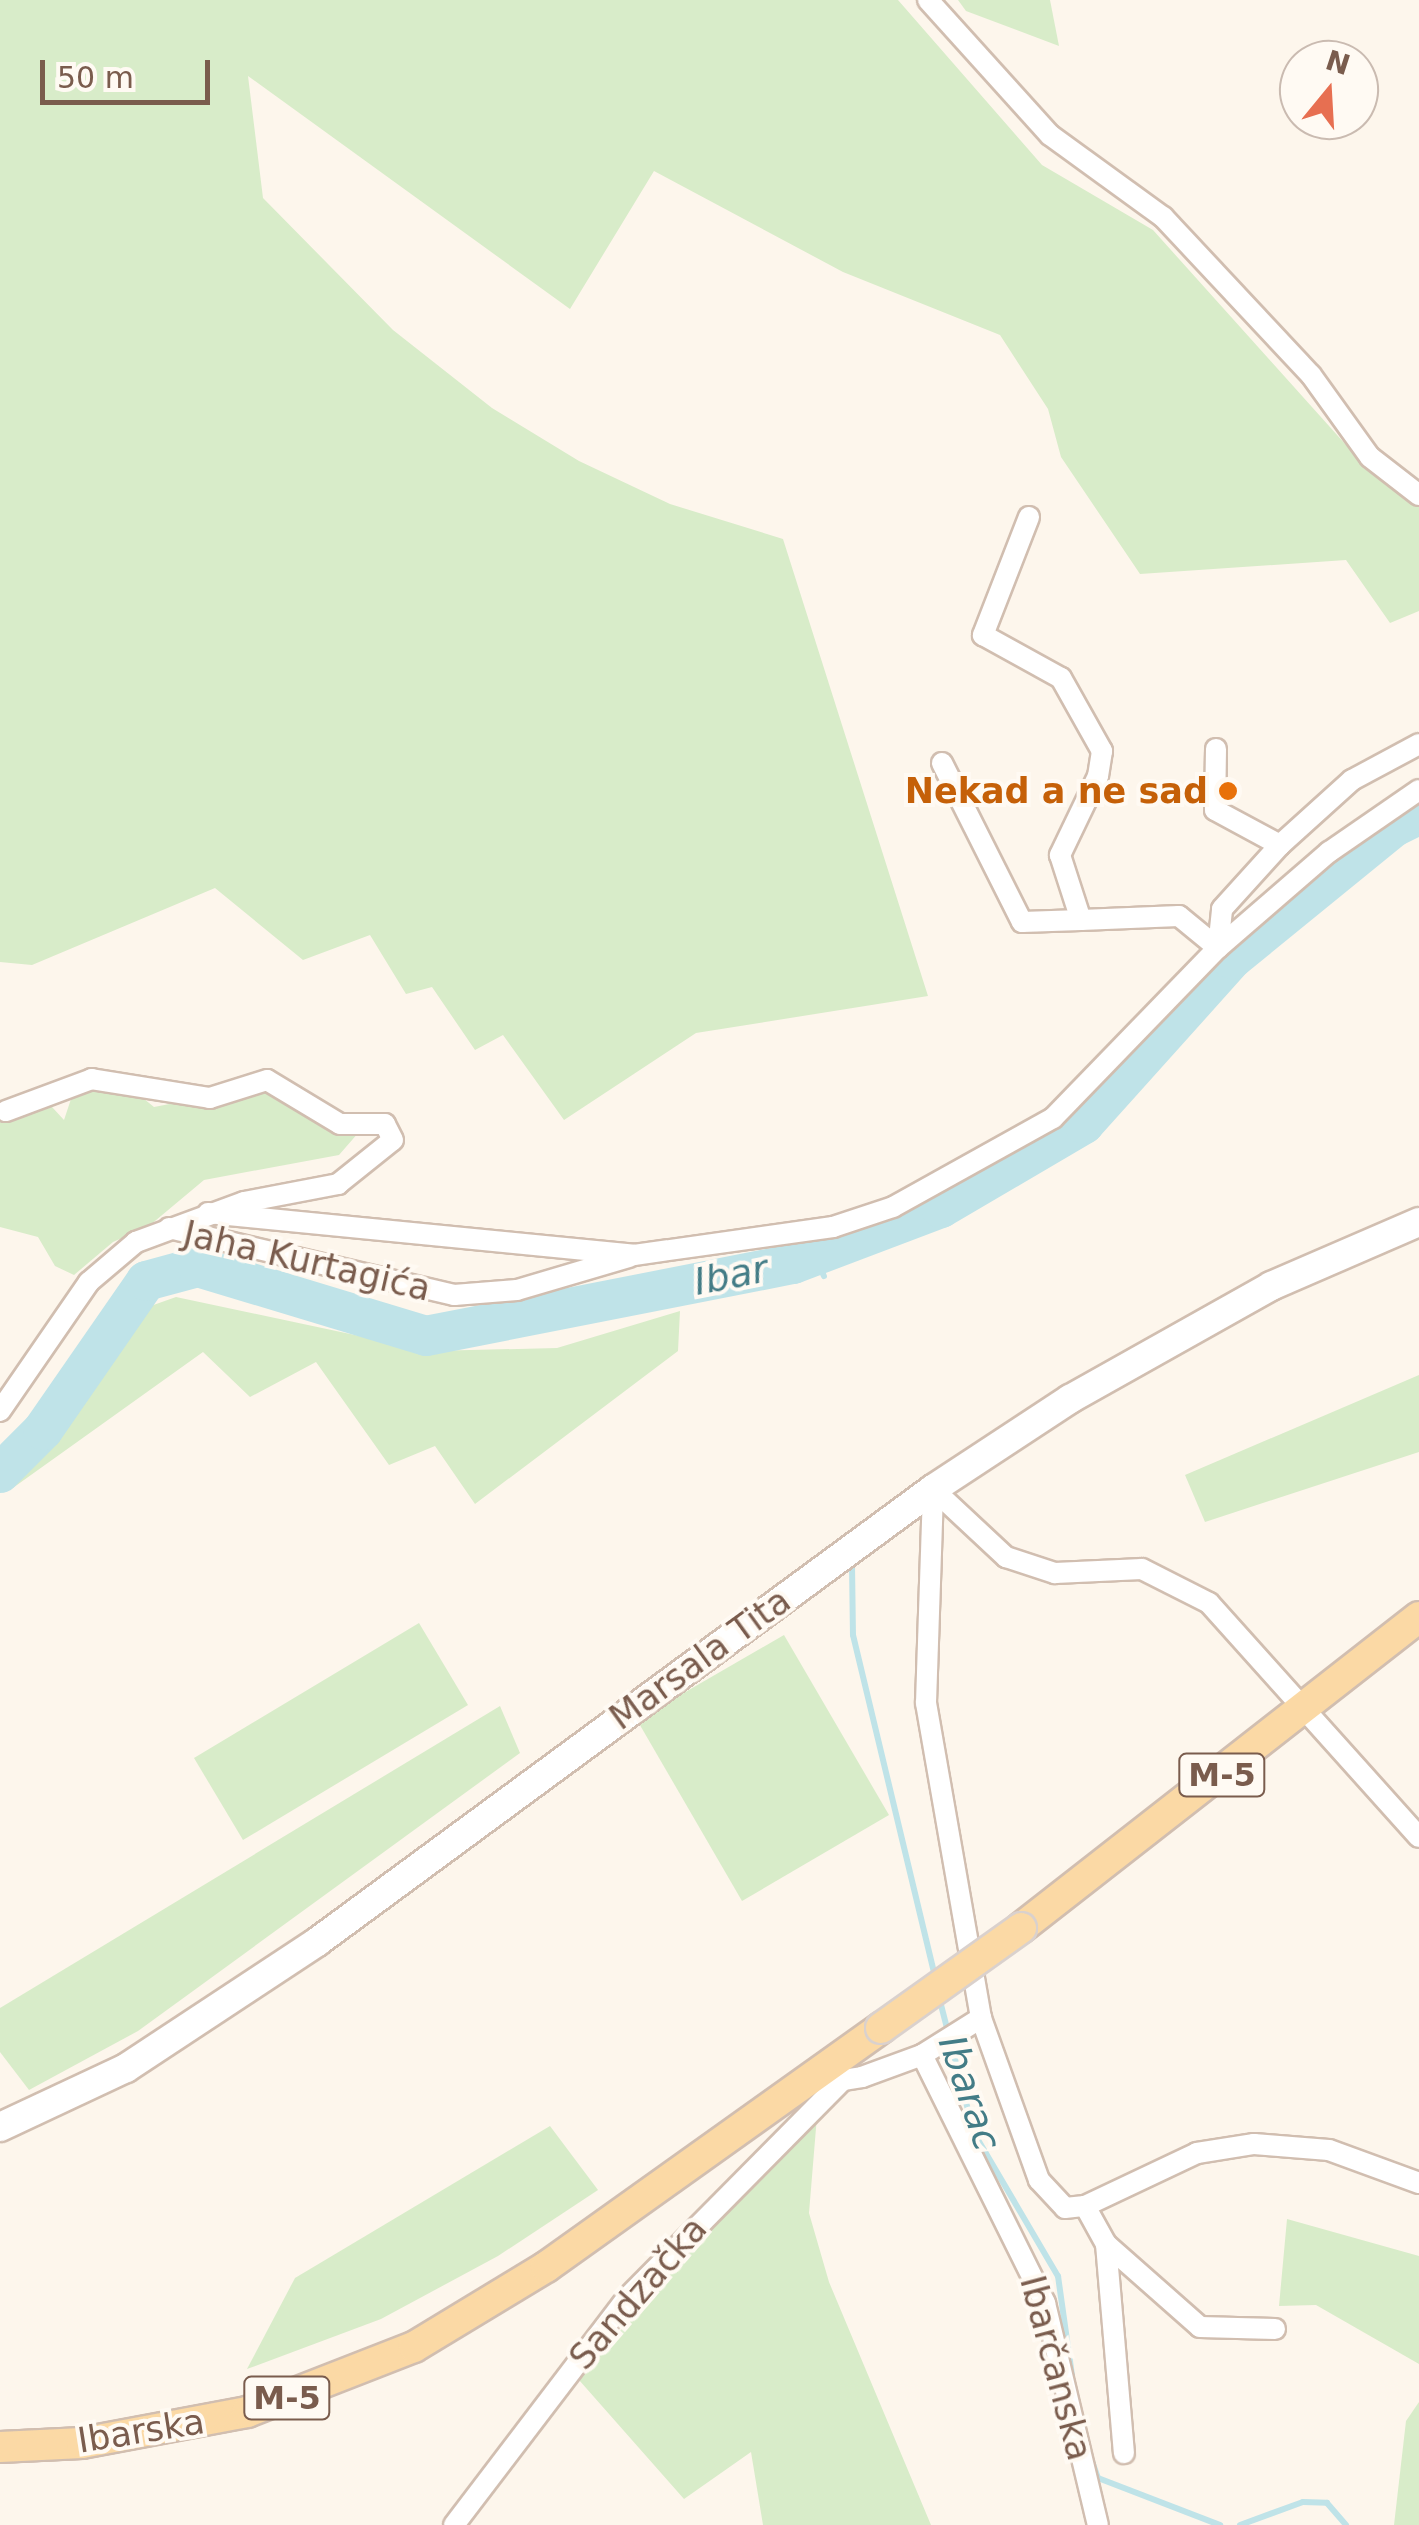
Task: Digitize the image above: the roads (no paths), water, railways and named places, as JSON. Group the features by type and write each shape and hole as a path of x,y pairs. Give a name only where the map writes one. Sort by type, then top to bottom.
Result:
{"main road":[{"name":"M-5","path":"837,2072 881,2028 1021,1928 1419,1617"},
{"name":"Ibarska","path":"0,2448 82,2443 261,2407 414,2346 546,2266 837,2072"}],"street":[{"path":"928,0 1050,135 1163,216 1311,375 1370,457 1419,495"},
{"path":"1029,517 983,636 1062,678 1102,751 1098,776 1060,855 1081,920"},
{"path":"1218,948 1222,909 1280,845 1352,780 1419,744"},
{"path":"1216,749 1215,810 1280,845"},
{"path":"942,762 1022,922 1179,916 1218,948"},
{"name":"Jaha Kurtagića","path":"0,1411 90,1282 136,1242 169,1228 454,1295 517,1290 634,1255 833,1227 894,1207 972,1168 1053,1118 1218,948 1329,852 1419,790"},
{"path":"6,1111 92,1079 210,1098 267,1080 340,1124 393,1130 390,1148 338,1184 208,1213 169,1228"},
{"name":"Jaha Kurtagića","path":"208,1213 634,1255"},
{"name":"Marsala Tita","path":"0,2127 126,2068 317,1942 933,1489 1070,1399 1271,1286 1419,1222"},
{"path":"933,1489 1006,1558 1055,1573 1118,1566 1169,1578 1209,1603 1302,1712 1419,1836"},
{"path":"933,1489 926,1702 973,2023 1039,2180 1065,2208 1084,2206 1197,2153 1254,2144 1330,2150 1419,2182"},
{"path":"837,2072 931,2049 973,2023"},
{"name":"Ibarčanska","path":"931,2049 1045,2303 1098,2525"},
{"name":"Sandzačka","path":"454,2525 476,2488 627,2298 837,2072"},
{"path":"1084,2206 1106,2244 1200,2327 1275,2330"},
{"path":"1106,2244 1124,2453"}],"waterway":[{"name":"Ibar","path":"0,1473 43,1430 146,1281 198,1267 426,1336 793,1264 941,1208 1084,1124 1232,959 1394,827 1419,815"},
{"name":"Ibarac","path":"815,1256 824,1276"},
{"name":"Ibarac","path":"852,1565 853,1635 936,1980"},
{"name":"Ibarac","path":"939,1997 974,2133 1058,2276 1072,2376"},
{"name":"Ibarac","path":"1092,2461 1098,2478 1220,2525"},
{"name":"Ibarac","path":"1240,2525 1303,2502 1327,2503 1346,2525"}],"place":[{"name":"Nekad a ne sad","path":"1228,791"}]}
